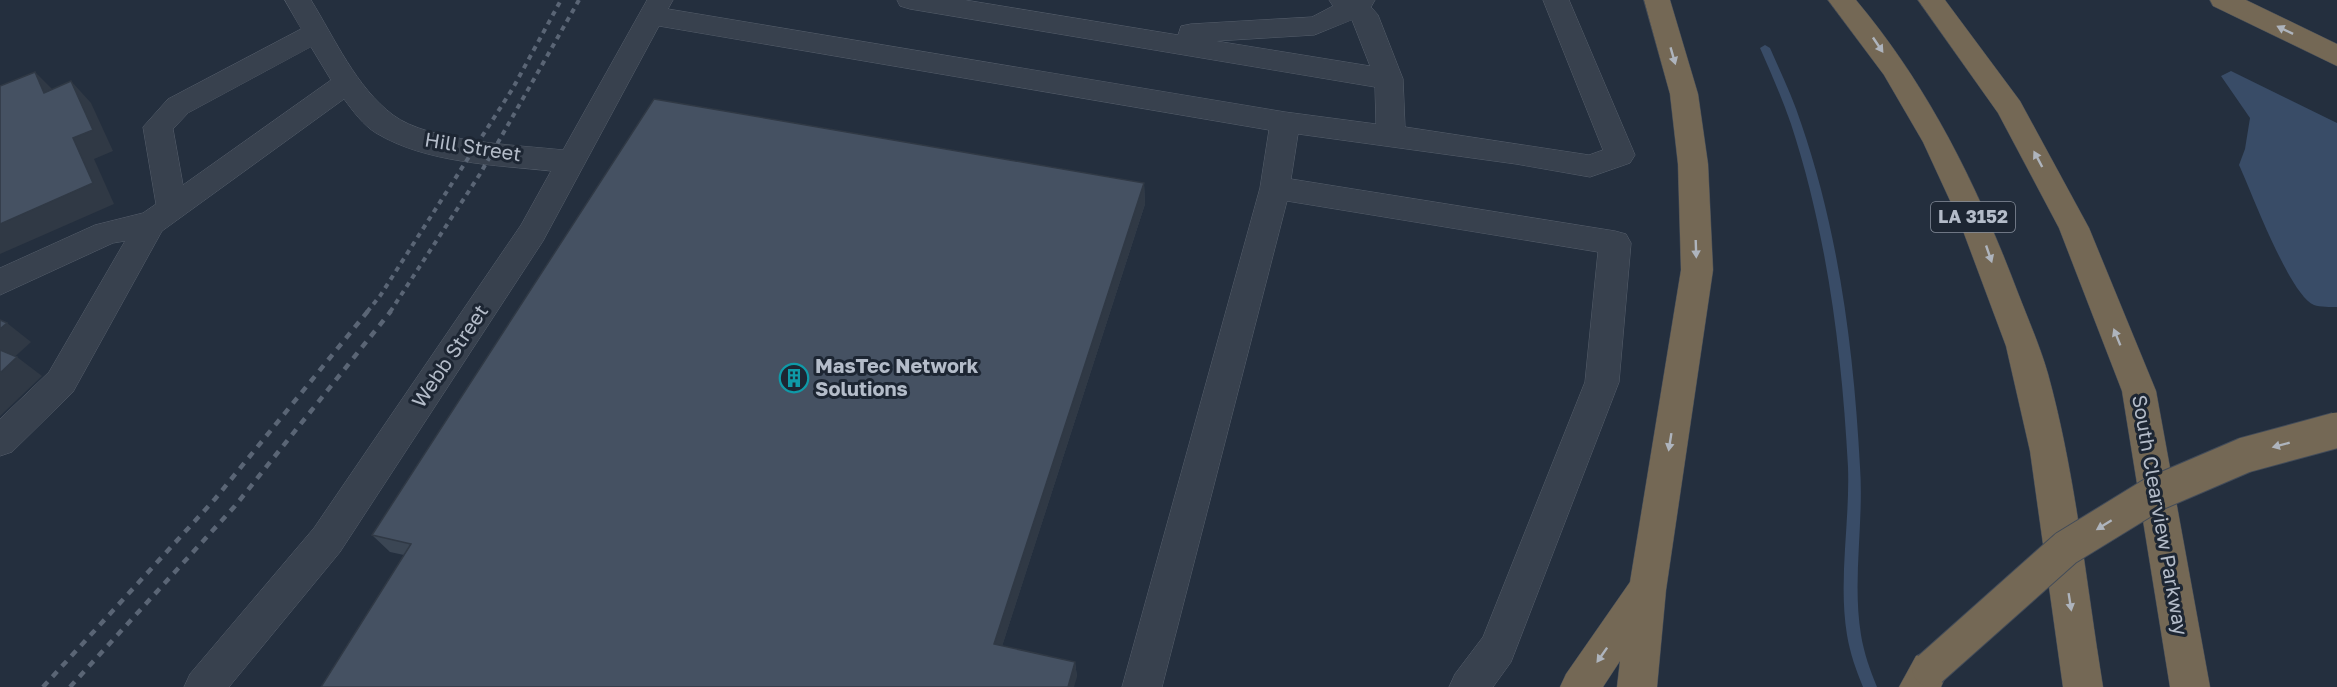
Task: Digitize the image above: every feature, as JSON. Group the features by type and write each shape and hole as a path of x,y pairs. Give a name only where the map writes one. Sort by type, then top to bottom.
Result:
{"highway":[{"path":"1637,687 1647,590 1697,270 1693,164 1684,94 1657,0"},
{"name":"LA 3152","path":"1841,0 1870,33 1928,120 1986,245 2030,373 2049,461 2083,687"},
{"name":"South Clearview Parkway","path":"1931,0 2010,108 2069,218 2139,391 2190,687"},
{"path":"2223,0 2337,56"},
{"path":"1924,678 2066,548 2154,494 2245,455 2337,430"},
{"path":"1580,687 1647,590"}],"street":[{"name":"Hill Street","path":"298,0 348,82 384,124 419,140 572,162"},
{"path":"910,0 1389,79"},
{"path":"656,8 1285,122 1516,153 1590,166 1620,155 1556,0"},
{"path":"1133,37 1314,26 1331,20 1352,2 1364,15 1389,79 1391,137"},
{"name":"Webb Street","path":"204,687 327,540 532,233 656,8"},
{"path":"0,441 61,382 162,216 158,128 178,106 317,32"},
{"path":"0,282 106,233 162,216 348,82"},
{"path":"1142,687 1275,189 1285,122"},
{"path":"1275,189 1615,243 1602,382 1497,649 1469,687"}],"water":[{"path":"2231,71 2337,123 2337,307 2314,305 2304,297 2272,241 2239,165 2245,149 2250,118 2221,76"}],"building":[{"path":"35,72 44,93 71,81 93,130 73,138 93,183 0,224 0,86"},
{"name":"MasTec Network Solutions","path":"654,99 1144,183 994,644 1075,662 1068,687 321,687 411,544 372,535"},
{"path":"0,320 7,323 0,329"},
{"path":"0,350 17,357 0,373"}],"waterway":[{"path":"1765,48 1792,110 1811,173 1837,298 1854,468 1851,607 1860,661 1870,687"}],"railway":[{"path":"367,312 380,296 513,88 561,0"},
{"path":"390,312 480,174 579,0"},
{"path":"43,687 215,499 368,311"},
{"path":"70,687 235,506 391,311"}],"place":[{"name":"MasTec Network Solutions","path":"794,378"}]}
